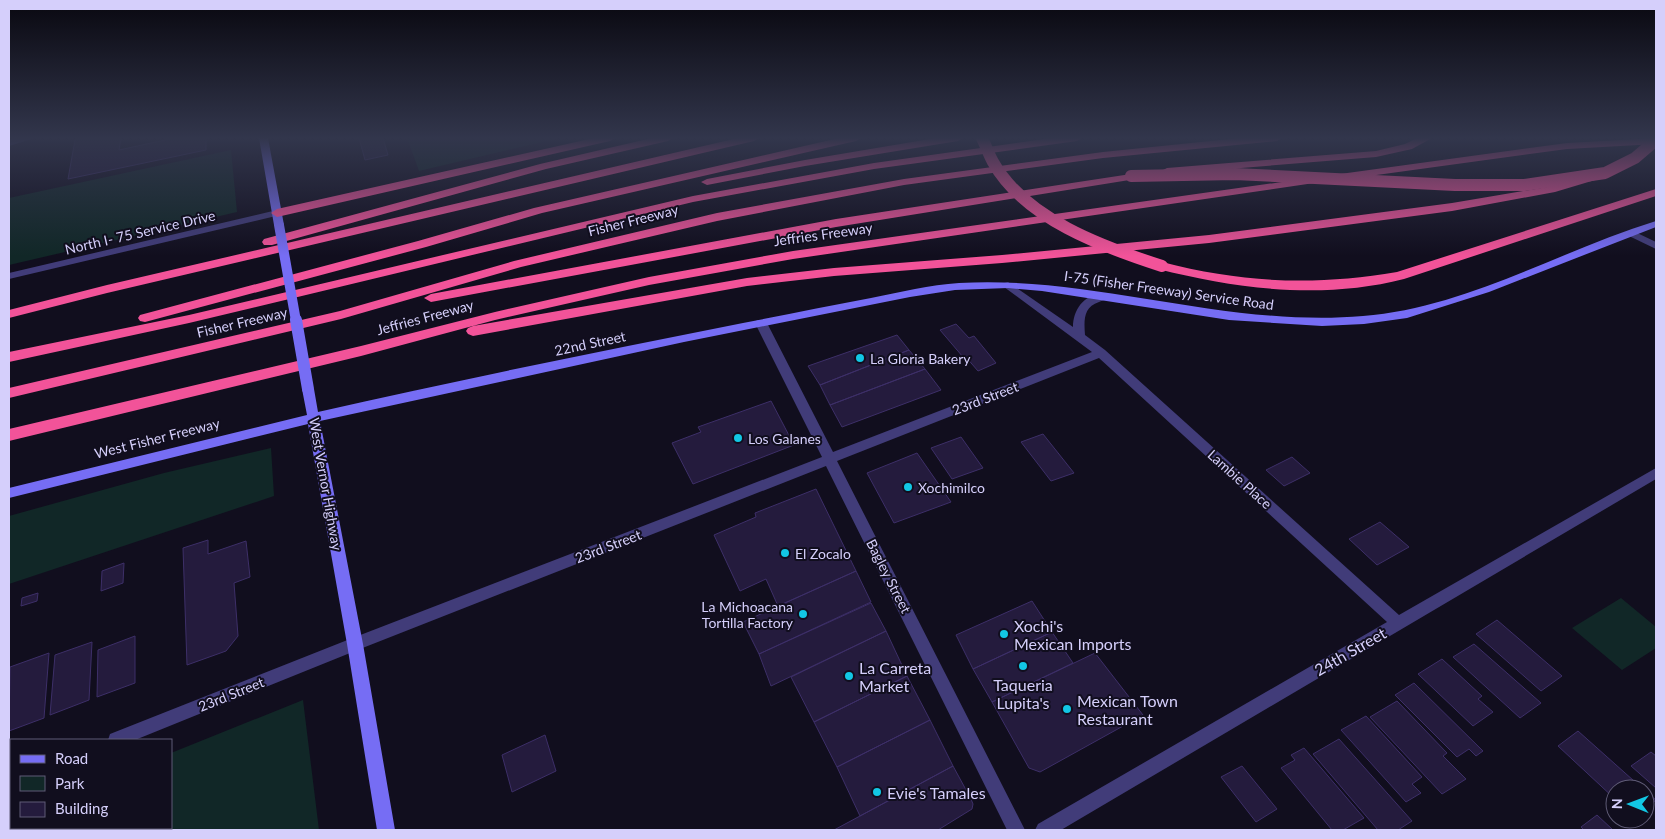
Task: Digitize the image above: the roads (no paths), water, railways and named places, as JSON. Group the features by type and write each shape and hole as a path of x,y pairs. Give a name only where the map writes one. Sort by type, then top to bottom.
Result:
{"highway":[{"path":"278,219 450,177"},
{"path":"107,289 504,177"},
{"path":"9,314 107,289 586,177"},
{"path":"9,356 422,244 538,210 679,177"},
{"path":"422,244 731,177"},
{"path":"9,356 189,319 693,199 813,177"},
{"name":"Fisher Freeway","path":"9,393 341,315 518,264 684,224 895,183 938,177"},
{"path":"1004,177 1026,199 1044,213 1106,246 1162,266 1215,279 1281,287 1357,284 1399,276 1656,192"},
{"path":"341,315 827,224 1124,177"},
{"path":"1304,177 1498,186 1545,183 1579,177"},
{"name":"Jeffries Freeway","path":"9,435 361,351 495,316 649,281 793,255 1341,177"},
{"path":"361,351 746,282 834,272 1002,259 1209,238 1452,207 1555,189 1591,177"}],"street":[{"name":"West Vernor Highway","path":"270,177 355,644 386,830"},
{"name":"North I- 75 Service Drive","path":"9,276 278,219"},
{"name":"I-75 (Fisher Freeway) Service Road","path":"874,301 955,287 1008,285 1229,316 1322,322 1364,320 1407,314 1485,290 1656,224"},
{"path":"1632,234 1656,246"},
{"name":"Lambie Place","path":"1008,285 1101,353 1398,623"},
{"path":"1080,337 1078,324 1082,308 1088,302 1104,297"},
{"name":"22nd Street","path":"314,417 874,301"},
{"name":"Bagley Street","path":"762,323 1016,830"},
{"name":"23rd Street","path":"118,739 355,644 1101,353"},
{"name":"West Fisher Freeway","path":"9,493 164,452 314,417"},
{"name":"24th Street","path":"1044,830 1656,473"}],"place":[{"name":"La Gloria Bakery","path":"860,358"},
{"name":"Los Galanes","path":"738,438"},
{"name":"Xochimilco","path":"908,487"},
{"name":"El Zocalo","path":"785,553"},
{"name":"La Michoacana Tortilla Factory","path":"803,614"},
{"name":"Xochi's Mexican Imports","path":"1004,634"},
{"name":"Taqueria Lupita's","path":"1023,666"},
{"name":"La Carreta Market","path":"849,676"},
{"name":"Mexican Town Restaurant","path":"1067,709"},
{"name":"Evie's Tamales","path":"877,792"}]}
